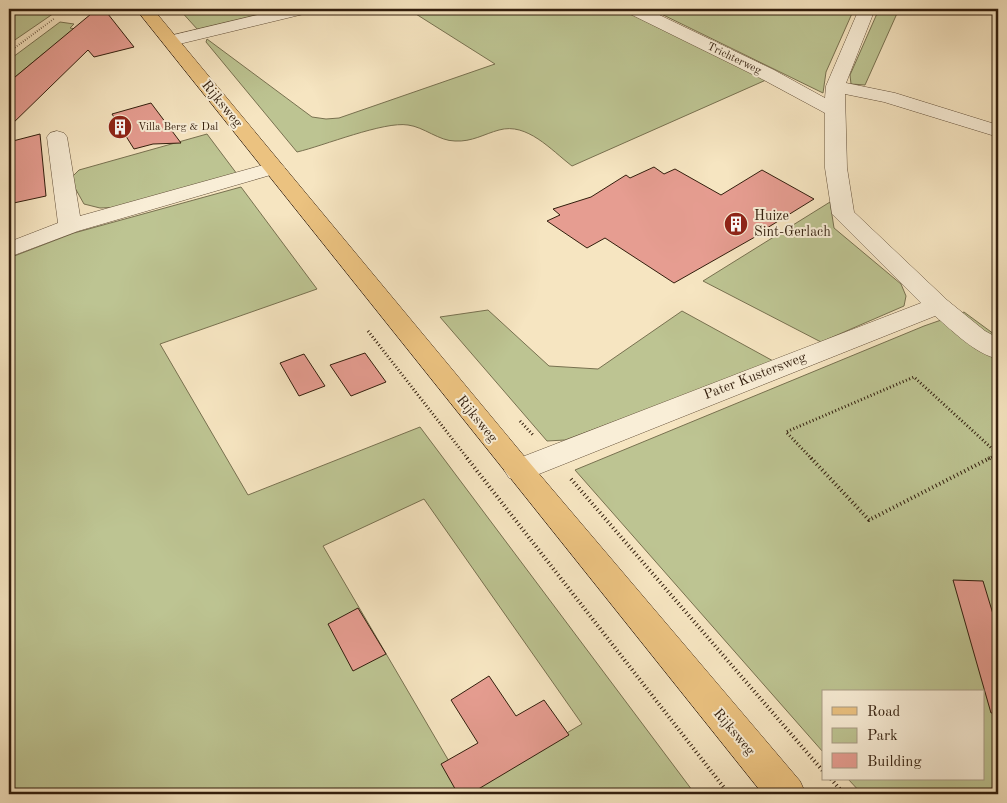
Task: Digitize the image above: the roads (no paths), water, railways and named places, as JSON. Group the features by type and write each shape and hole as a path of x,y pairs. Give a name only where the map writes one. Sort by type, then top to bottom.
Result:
{"main road":[{"name":"Rijksweg","path":"144,9 519,470 787,794"}],"street":[{"path":"171,41 302,9"},
{"name":"Trichterweg","path":"634,9 834,110"},
{"path":"867,9 835,86 836,168 843,214 938,306 976,336 998,350"},
{"path":"835,86 888,98 998,131"},
{"path":"57,137 70,226"},
{"path":"9,250 70,226 274,168"},
{"name":"Pater Kustersweg","path":"519,470 938,306"}],"place":[{"name":"Villa Berg & Dal","path":"120,127"},
{"name":"Huize Sint-Gerlach","path":"736,224"}]}
